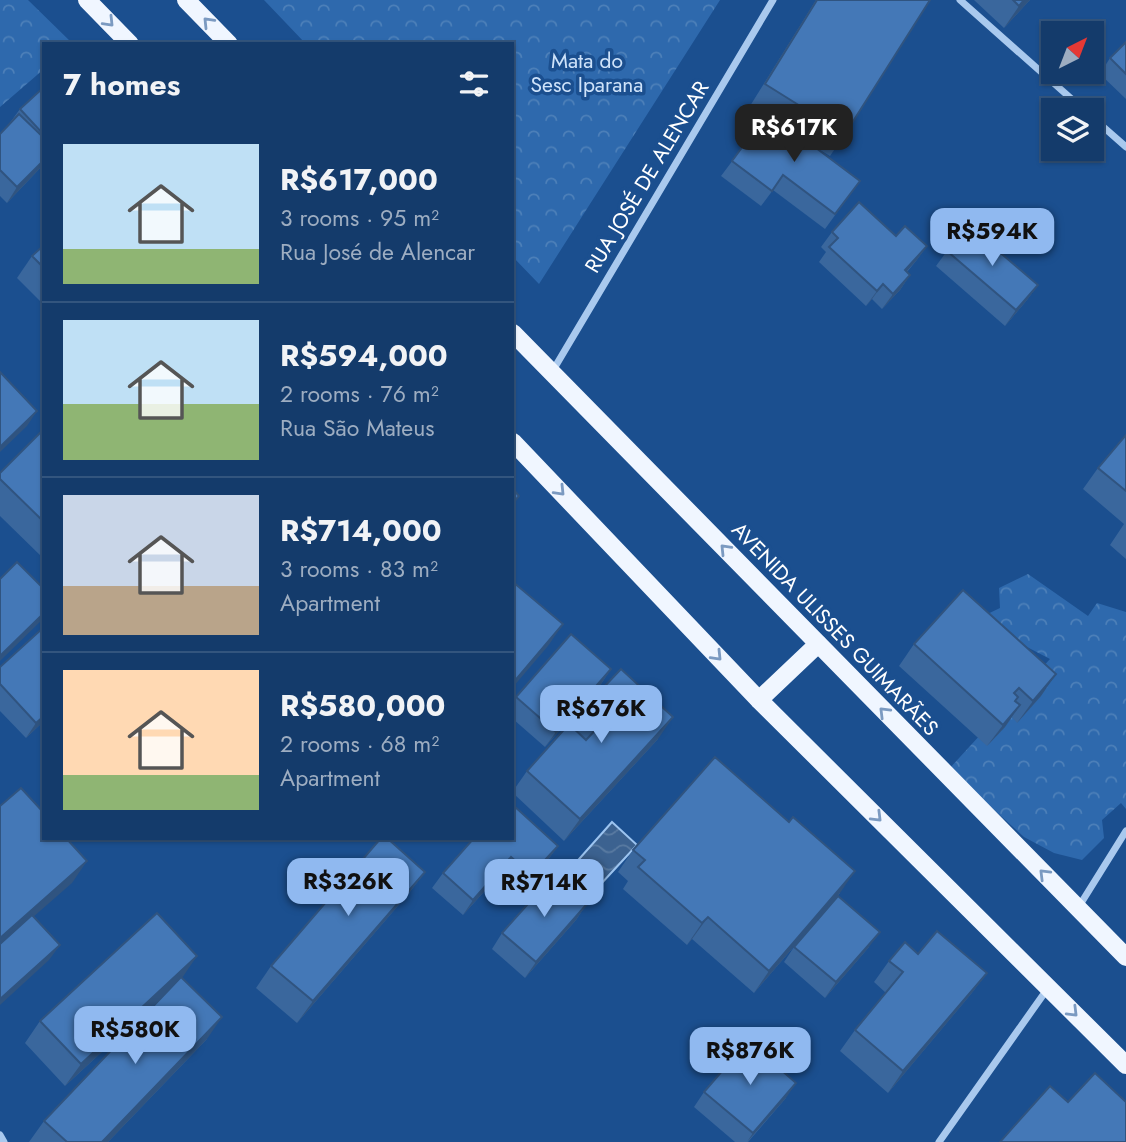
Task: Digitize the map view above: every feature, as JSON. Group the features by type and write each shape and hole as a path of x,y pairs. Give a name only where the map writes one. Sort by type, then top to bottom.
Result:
{"main road":[{"path":"88,0 128,42"},
{"path":"186,0 227,42"},
{"name":"AVENIDA ULISSES GUIMARÃES","path":"514,334 1126,957"},
{"path":"514,443 759,700 1126,1065"},
{"path":"759,700 818,645"}],"street":[{"name":"RUA JOSÉ DE ALENCAR","path":"552,373 773,0"},
{"path":"960,0 1070,98"},
{"path":"1104,128 1126,148"},
{"path":"1078,908 1126,831"},
{"path":"939,1142 1049,987"},
{"path":"0,1135 4,1142"}],"green space":[{"path":"0,0 28,0 71,42 42,42 42,71 0,107"},
{"name":"Mata do Sesc Iparana","path":"264,0 720,0 539,284 514,258 514,42 304,42"},
{"path":"1028,574 1088,616 1097,603 1126,612 1126,809 1121,803 1102,820 1104,838 1082,860 1054,853 1024,837 949,769 1050,659 975,620 1000,608 999,588"}],"water":[{"path":"612,822 637,845 587,899 564,876"}],"building":[{"path":"817,0 930,0 845,134 765,84"},
{"path":"1013,0 1024,0 1019,6"},
{"path":"1126,42 1126,74 1110,58"},
{"path":"42,89 42,133 20,109"},
{"path":"768,112 860,181 835,214 783,175 772,191 732,161"},
{"path":"19,114 42,136 42,162 17,187 0,170 0,134"},
{"path":"859,202 896,236 905,226 927,246 905,270 910,275 893,294 883,284 877,291 829,247 838,238 832,232"},
{"path":"969,226 1038,285 1016,310 947,251"},
{"path":"42,247 42,266 32,256"},
{"path":"0,372 37,411 0,447"},
{"path":"42,431 42,520 0,479 0,473"},
{"path":"1126,435 1126,491 1098,468"},
{"path":"17,562 42,587 42,615 0,656 0,579"},
{"path":"514,583 563,624 514,682"},
{"path":"963,590 1056,674 1033,701 1019,688 1014,693 1018,697 1015,701 1020,705 1003,725 914,644"},
{"path":"42,629 42,718 36,723 0,684 0,667"},
{"path":"571,634 611,669 556,732 516,697"},
{"path":"621,669 673,717 580,819 527,771 569,724 586,740 601,724 584,708"},
{"path":"715,757 789,822 793,817 855,871 769,971 708,917 702,923 638,867 645,860 633,850"},
{"path":"21,788 42,811 42,840 68,840 87,861 0,938 0,806"},
{"path":"514,806 558,846 531,875 511,857 473,900 443,873 472,840 514,840"},
{"path":"379,840 389,840 425,872 313,1001 271,966"},
{"path":"553,876 586,905 536,962 502,933"},
{"path":"838,896 880,932 836,982 794,947"},
{"path":"157,913 197,956 81,1064 40,1021"},
{"path":"32,915 60,945 0,999 0,944"},
{"path":"937,931 987,973 903,1071 855,1030 903,972 889,961 905,942 918,954"},
{"path":"181,977 222,1017 102,1142 67,1142 44,1121"},
{"path":"748,1041 796,1083 753,1133 704,1092"},
{"path":"1095,1073 1126,1102 1126,1142 1000,1142 1050,1086 1068,1102"}]}
